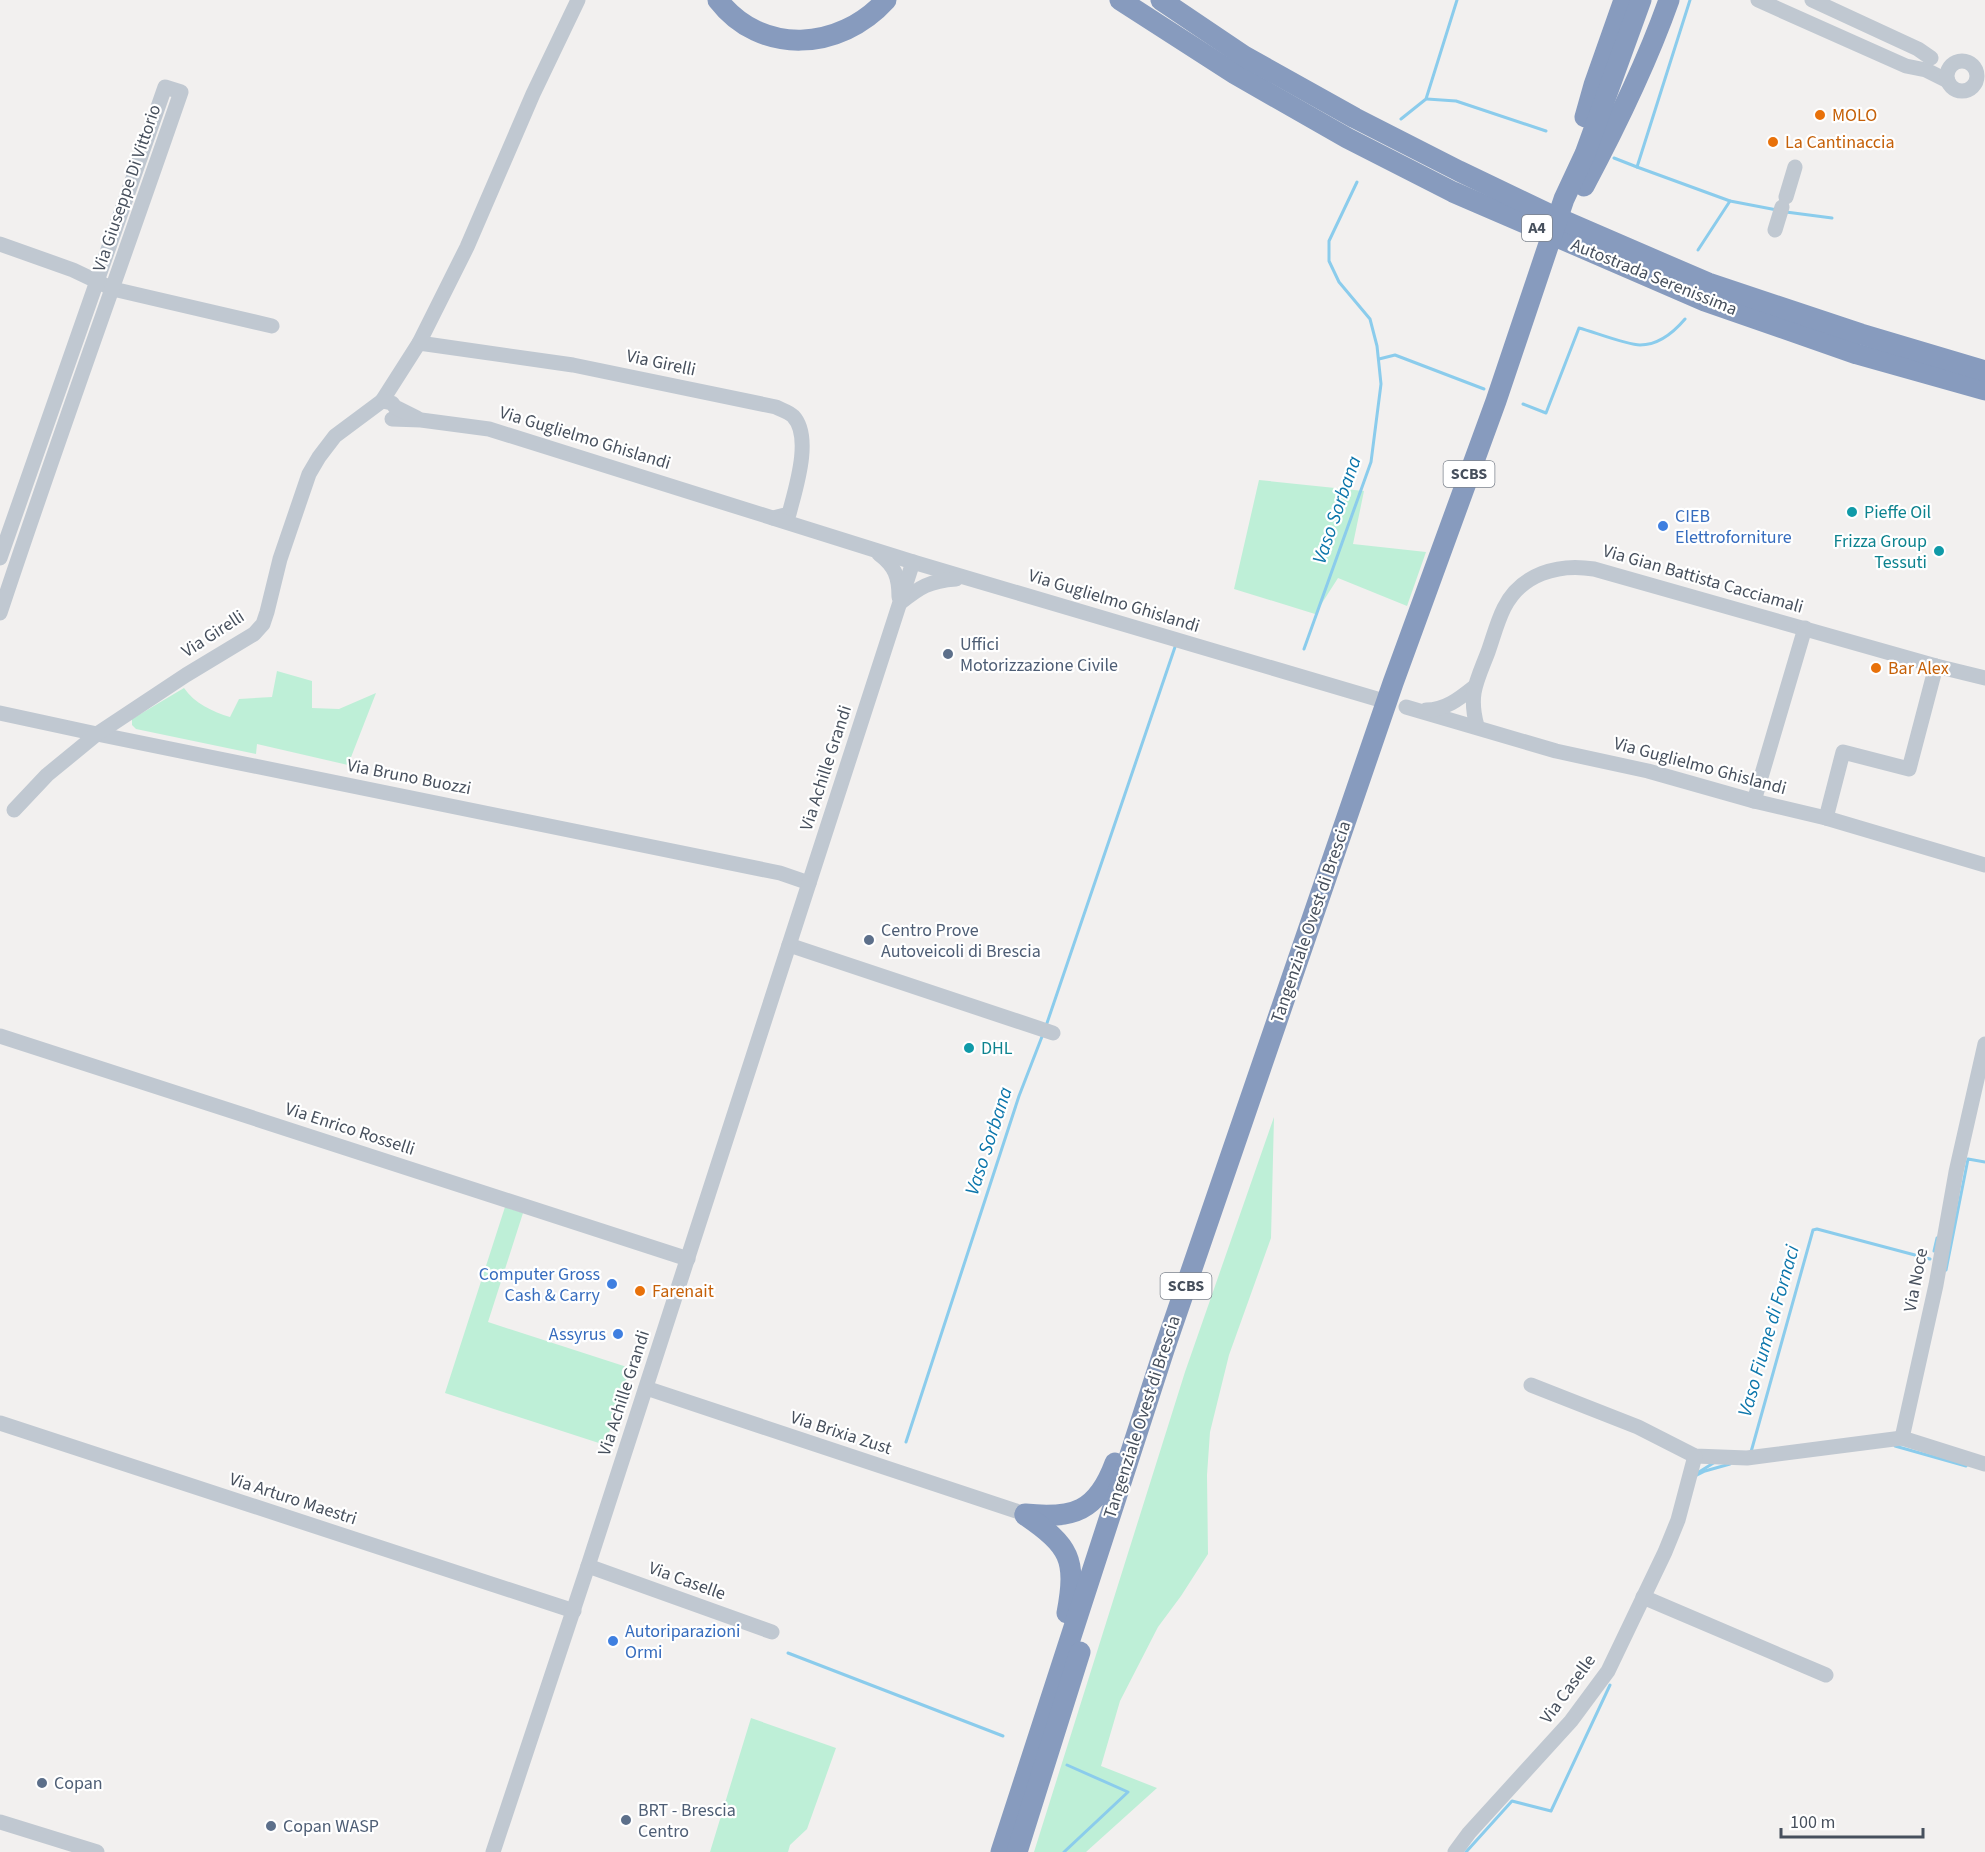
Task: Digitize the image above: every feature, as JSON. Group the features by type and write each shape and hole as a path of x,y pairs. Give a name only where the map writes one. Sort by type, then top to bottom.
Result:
{"highway":[{"path":"718,0 736,19 751,28 787,40 806,41 843,32 886,0"},
{"name":"Autostrada Serenissima","path":"1120,0 1235,74 1347,138 1453,192 1705,301 1857,354 1985,390"},
{"name":"Autostrada Serenissima","path":"1161,0 1244,56 1355,118 1556,217 1708,283 1862,334 1985,371"},
{"path":"1574,198 1594,85 1624,0"},
{"name":"Tangenziale Ovest di Brescia","path":"1574,198 1585,154 1641,0"},
{"name":"Tangenziale Ovest di Brescia","path":"1001,1852 1164,1350 1385,724 1405,697 1496,401 1653,0"},
{"path":"1574,198 1617,126 1669,0"},
{"name":"Tangenziale Ovest di Brescia","path":"1017,1852 1112,1548 1385,724"},
{"path":"1024,1514 1048,1517 1067,1515 1082,1510 1092,1502 1105,1486 1113,1470 1146,1378 1164,1350"},
{"path":"1024,1514 1059,1542 1067,1554 1072,1571 1071,1593 1053,1662 1047,1707"}],"street":[{"name":"Via Girelli","path":"14,810 47,775 97,734 186,675 254,634 263,624 280,559 309,474 335,436 346,427 385,411 467,247 533,94 578,0"},
{"path":"1758,0 1906,66 1929,64 1957,62 1969,63 1980,81 1961,90 1955,89 1929,64 1918,49 1812,0"},
{"path":"1779,0 1910,58 1929,64"},
{"path":"1948,81 1948,69 1957,62"},
{"name":"Via Giuseppe Di Vittorio","path":"0,558 165,87 181,92 113,289 72,397 0,613"},
{"path":"1775,230 1795,167"},
{"path":"0,244 96,280 113,289 272,326"},
{"name":"Via Girelli","path":"419,343 573,365 777,407 788,412 800,427 802,444 801,461 789,514"},
{"name":"Via Guglielmo Ghislandi","path":"385,411 421,420 489,429 919,564 1377,699"},
{"name":"Via Guglielmo Ghislandi","path":"734,506 789,514 840,538"},
{"path":"773,518 789,514"},
{"name":"Via Achille Grandi","path":"873,550 890,562 898,579 899,603"},
{"path":"917,589 919,564"},
{"name":"Via Achille Grandi","path":"493,1852 574,1611 899,603 919,564"},
{"name":"Via Gian Battista Cacciamali","path":"1477,726 1472,710 1474,687 1504,608 1517,591 1530,580 1546,571 1565,567 1594,569 1985,678"},
{"path":"899,603 917,589 936,580 968,578"},
{"path":"1754,801 1805,628"},
{"path":"1826,819 1843,752 1909,769 1936,666"},
{"path":"1405,697 1435,710 1449,705 1474,687"},
{"name":"Via Guglielmo Ghislandi","path":"1405,697 1491,732 1556,751 1648,771 1985,864"},
{"name":"Via Bruno Buozzi","path":"0,713 768,870 809,883"},
{"path":"789,945 1053,1034"},
{"name":"Via Enrico Rosselli","path":"0,1036 688,1259"},
{"name":"Via Noce","path":"1902,1438 1936,1284 1956,1172 1985,1044"},
{"path":"1531,1385 1638,1427 1695,1455 1747,1458 1902,1438 1985,1464"},
{"name":"Via Brixia Zust","path":"646,1388 1024,1514"},
{"name":"Via Arturo Maestri","path":"0,1423 574,1611"},
{"name":"Via Caselle","path":"1455,1852 1468,1833 1571,1721 1608,1671 1678,1520 1695,1455"},
{"name":"Via Caselle","path":"588,1566 772,1632"},
{"path":"1643,1597 1826,1675"},
{"path":"0,1822 97,1852"}],"green space":[{"path":"1259,480 1364,491 1353,544 1426,552 1407,606 1338,578 1315,614 1234,589"},
{"path":"277,671 312,681 312,708 339,709 376,693 348,765 257,744 256,754 136,729 132,725 132,719 184,688 204,706 230,717 239,699 272,697"},
{"path":"1274,1117 1271,1238 1229,1355 1210,1432 1207,1475 1208,1554 1158,1627 1120,1701 1101,1766 1157,1788 1086,1852 1034,1852 1185,1372"},
{"path":"505,1207 523,1213 488,1322 630,1368 605,1445 445,1393"},
{"path":"751,1718 836,1748 807,1829 790,1845 788,1852 710,1852"}],"waterway":[{"name":"Vaso Sorbana","path":"1401,119 1426,99 1457,0"},
{"path":"1614,158 1637,167 1690,0"},
{"path":"1427,99 1456,101 1546,131"},
{"path":"1637,167 1730,201"},
{"name":"Vaso Sorbana","path":"1304,649 1371,462 1381,384 1377,346 1370,319 1339,282 1329,261 1329,241 1357,182"},
{"path":"1698,250 1730,201 1777,210"},
{"path":"1786,212 1832,218"},
{"path":"1523,404 1546,413 1579,328 1640,345 1654,343 1666,337 1685,319"},
{"path":"1379,359 1395,355 1484,389"},
{"name":"Vaso Sorbana","path":"1046,1026 1175,647"},
{"name":"Vaso Sorbana","path":"906,1442 1019,1096 1043,1034"},
{"name":"Vaso Fiume di Fornaci","path":"1946,1270 1968,1159 1985,1162"},
{"name":"Vaso Fiume di Fornaci","path":"1751,1452 1813,1230 1817,1229 1930,1259"},
{"name":"Vaso Fiume di Fornaci","path":"1934,1251 1937,1238"},
{"path":"1895,1446 1966,1466"},
{"name":"Vaso Fiume di Fornaci","path":"1699,1472 1715,1462"},
{"name":"Vaso Fiume di Fornaci","path":"1697,1475 1730,1464"},
{"path":"788,1653 1003,1736"},
{"name":"Vaso Fiume di Fornaci","path":"1466,1852 1512,1801 1551,1811 1610,1685"},
{"path":"1064,1852 1128,1792 1067,1765"}],"place":[{"name":"MOLO","path":"1820,115"},
{"name":"La Cantinaccia","path":"1773,142"},
{"name":"Pieffe Oil","path":"1852,512"},
{"name":"CIEB Elettroforniture","path":"1663,526"},
{"name":"Frizza Group Tessuti","path":"1939,551"},
{"name":"Uffici Motorizzazione Civile","path":"948,654"},
{"name":"Bar Alex","path":"1876,668"},
{"name":"Centro Prove Autoveicoli di Brescia","path":"869,940"},
{"name":"DHL","path":"969,1048"},
{"name":"Computer Gross Cash & Carry","path":"612,1284"},
{"name":"Farenait","path":"640,1291"},
{"name":"Assyrus","path":"618,1334"},
{"name":"Autoriparazioni Ormi","path":"613,1641"},
{"name":"Copan","path":"42,1783"},
{"name":"BRT - Brescia Centro","path":"626,1820"},
{"name":"Copan WASP","path":"271,1826"}]}
